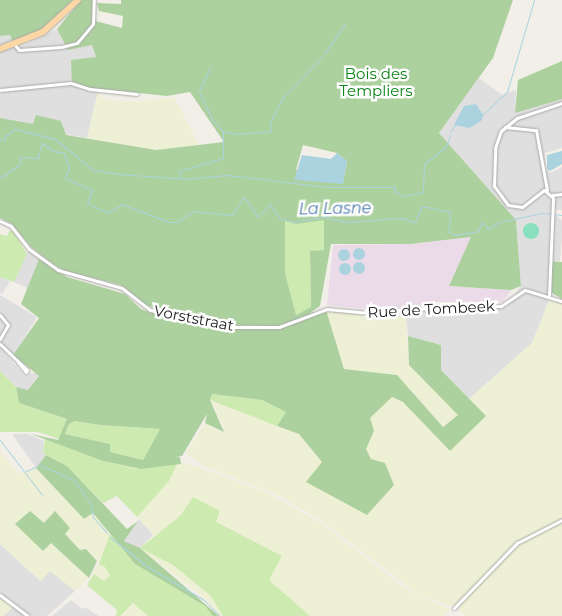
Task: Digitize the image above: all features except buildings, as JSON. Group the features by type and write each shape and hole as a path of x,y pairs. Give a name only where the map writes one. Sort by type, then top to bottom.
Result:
{"main road":[{"path":"0,49 15,45 52,26 77,1"}],"street":[{"path":"15,45 19,50 61,47 77,43 87,34 93,24 94,0"},
{"path":"0,90 71,83 90,89 137,94"},
{"path":"547,190 518,208 508,205 499,195 493,182 495,148 498,135 505,127 524,115 562,103"},
{"path":"505,127 513,130 536,130 547,190 552,195 553,213 549,295"},
{"path":"552,195 562,194"},
{"name":"Vorststraat","path":"0,221 11,226 29,249 58,270 122,288 150,310 229,327 267,328"},
{"name":"Rue de Tombeek","path":"267,328 287,324 321,309 380,314 411,309 501,306 525,290 549,295 562,301"},
{"path":"0,315 8,325 0,339"},
{"path":"0,344 18,362"},
{"path":"454,608 517,543 562,520"},
{"path":"0,595 28,616"}],"shaded area":[{"path":"57,29 68,50 92,44 96,58 72,60 98,91 87,138 0,122 0,36 10,35 16,49"},
{"path":"479,78 502,95 516,90 515,113 562,96 562,148 545,153 546,170 551,173 562,167 562,210 553,209 552,213 562,220 562,238 560,261 552,261 552,293 532,343 469,399 441,370 441,345 408,336 405,311 439,305 507,306 521,286 516,220 439,133"},
{"path":"472,237 449,286 511,290 503,302 437,302 382,311 327,305 333,245 410,244"},
{"path":"28,251 43,262 30,289 14,282"},
{"path":"0,277 10,281 2,294 0,292"},
{"path":"0,295 37,317 14,355 0,343"},
{"path":"0,347 24,375 37,372 39,375 28,390 16,387 0,371"},
{"path":"12,434 28,434 44,441 43,452 46,455 36,468"},
{"path":"139,519 153,535 140,548 124,541"},
{"path":"0,544 40,581 50,570 75,591 47,616 3,616 15,605 0,593"},
{"path":"71,600 82,609 85,607 99,616 52,616"}],"green space":[{"path":"0,0 73,0 53,22 34,35 13,43 10,35 0,36"},
{"name":"Bois des Templiers","path":"81,0 92,0 92,20 122,28 123,16 99,11 97,3 121,4 121,0 513,0 493,58 439,133 516,220 521,286 511,290 449,286 471,237 410,244 331,244 320,306 310,313 326,310 344,369 397,375 443,427 458,415 409,365 408,336 441,345 441,370 486,416 450,451 403,402 392,397 370,418 374,431 366,449 371,459 385,463 394,485 367,515 306,482 322,462 299,434 277,426 286,412 262,400 212,394 210,400 224,432 205,423 207,414 182,456 176,457 180,457 181,464 141,469 103,461 31,434 58,440 67,419 19,403 16,387 28,390 39,376 13,355 39,318 21,304 39,259 67,277 125,294 141,309 152,313 239,329 273,329 281,326 232,325 144,305 121,285 65,271 53,264 31,247 12,224 0,218 0,118 33,124 36,115 61,121 66,135 156,150 224,142 190,92 167,96 72,86 71,60 96,57 92,45 68,50 57,29","holes":["303,145 337,153 347,161 343,183 296,170","324,220 324,250 310,251 311,307 296,315 285,273 285,221 296,224","75,421 100,425 160,429 143,460 110,452 110,444 65,434 69,424"]},
{"path":"562,61 562,99 515,113 518,80"},
{"path":"98,91 104,100 137,102 174,97 199,145 156,150 87,138"},
{"path":"324,217 324,250 310,251 311,307 296,315 285,273 285,221"},
{"path":"528,223 534,223 539,228 537,237 528,239 523,234 523,228"},
{"path":"9,231 13,231 27,254 14,282 0,277 0,234 7,236"},
{"path":"551,261 562,262 562,299 552,293"},
{"path":"551,296 562,302 562,616 465,616 458,608 461,602 450,606 416,593 322,521 277,495 204,466 203,469 203,465 186,453 205,423 222,433 224,427 210,400 299,434 322,462 307,482 371,459 366,449 374,431 369,419 392,397 403,402 450,450 486,416 469,399 532,343"},
{"path":"326,310 380,315 405,311 409,365 458,415 443,427 397,375 344,369"},
{"path":"0,371 16,387 19,403 67,419 59,439 38,432 0,432"},
{"path":"212,394 262,400 286,412 277,426 210,400"},
{"path":"75,421 100,425 160,429 143,460 110,452 110,444 65,434 69,424"},
{"path":"45,439 103,461 137,469 177,464 169,481 137,517 117,496 103,503 67,466 46,455 43,452"},
{"path":"0,451 19,474 36,468 84,519 93,513 134,565 212,616 116,616 117,610 87,585 99,561 86,549 80,550 64,533 55,511 43,551 51,543 89,578 75,591 50,571 41,581 0,544"},
{"path":"43,452 186,463 266,492 321,523 405,588 451,610 444,616 220,616 205,599 140,548 157,538 113,492 103,503 67,466"},
{"path":"46,455 67,466 127,529 138,521 124,541 140,548 219,616 213,616 205,606 135,564 93,513 84,519 36,468"},
{"path":"193,497 220,511 216,522 282,556 269,580 310,616 223,616 211,596 173,565 140,548 180,516"},
{"path":"30,511 44,523 55,511 70,528 65,534 80,550 86,549 97,561 89,578 51,543 43,551 15,524"},
{"path":"110,534 135,564 205,606 213,616 148,616 133,603 120,616 116,616 117,610 87,585 94,574 104,581 110,575 105,567 99,564"},
{"path":"0,597 13,606 3,616 0,616"}],"water":[{"path":"476,104 483,115 482,120 470,128 454,125 464,106"},
{"path":"562,151 562,164 550,171 547,169 547,155"},
{"path":"337,153 347,161 343,184 294,180 302,155 331,159"},
{"path":"357,248 361,248 365,254 361,260 357,260 353,256 353,252"},
{"path":"342,249 346,249 350,255 346,261 342,261 338,257 338,253"},
{"path":"357,262 361,262 365,268 361,274 357,274 353,270 353,266"},
{"path":"343,263 347,263 351,269 347,275 343,275 339,271 339,267"}],"waterway":[{"path":"482,115 507,92 534,0"},
{"path":"324,54 346,23"},
{"path":"286,94 322,57"},
{"path":"199,91 210,67"},
{"path":"200,93 212,120 223,131"},
{"path":"181,178 179,171 223,158 223,131 236,134 271,131 270,122 284,96"},
{"path":"450,132 455,125"},
{"path":"0,139 5,139 5,136 15,129 55,139 93,170 119,174 187,179 226,175 328,187 395,187 394,191 403,196 423,192 424,164 446,147 450,135"},
{"name":"La Lasne","path":"0,178 20,164 20,157 38,158 42,143 53,151 64,153 69,167 65,178 92,190 87,203 108,213 122,204 169,222 177,222 194,211 232,215 244,197 258,217 270,204 279,218 293,222 323,217 347,222 402,218 415,222 421,207 426,207 450,212 449,232 456,235 478,231 482,222 488,229 499,222 542,213 562,215"},
{"path":"0,440 42,495"},
{"path":"26,471 40,465 74,480 91,504 93,517 107,533"},
{"path":"110,537 148,567 204,600 220,616"}]}
